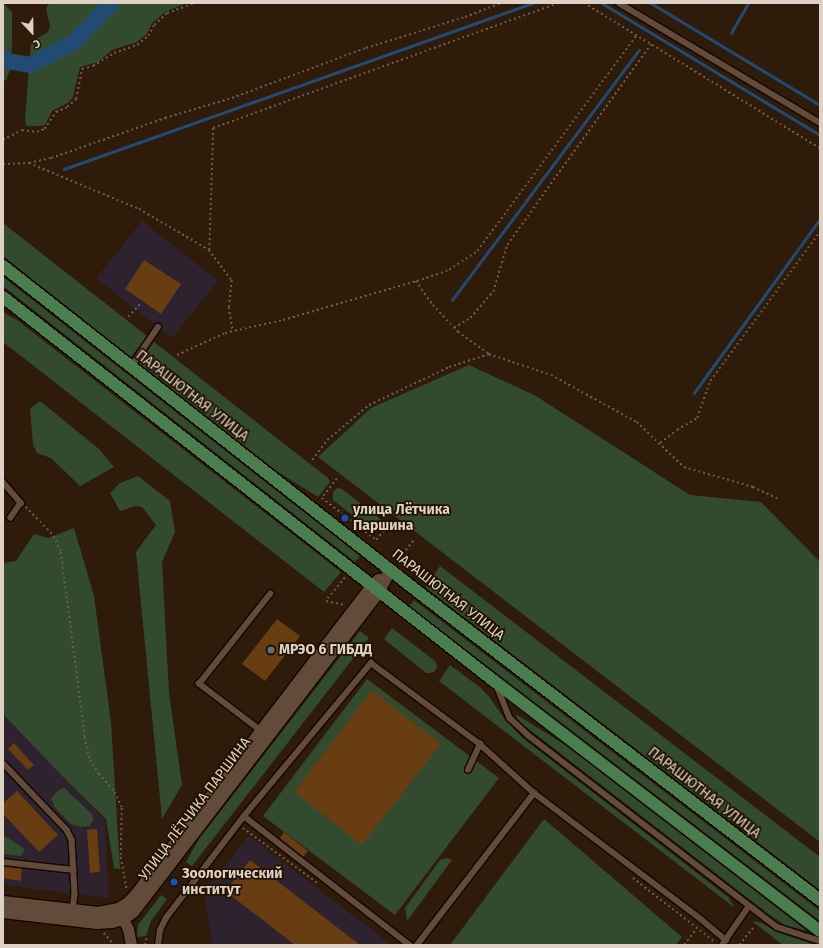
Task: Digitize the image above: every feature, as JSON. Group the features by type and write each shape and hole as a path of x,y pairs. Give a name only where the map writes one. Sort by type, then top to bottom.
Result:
{"main road":[{"name":"ПАРАШЮТНАЯ УЛИЦА","path":"3,266 390,570 820,900"},
{"path":"3,298 494,681 820,931"}],"street":[{"name":"УЛИЦА ЛЁТЧИКА ПАРШИНА","path":"127,898 136,895 261,731 390,570"},
{"name":"УЛИЦА ЛЁТЧИКА ПАРШИНА","path":"123,919 141,904 376,588"},
{"path":"3,902 98,913 118,909 127,898"},
{"path":"3,912 97,923 112,922 123,919 128,929 131,945"}],"lane":[{"path":"619,3 820,123"},
{"path":"131,367 158,327"},
{"path":"3,482 22,503 11,518"},
{"path":"261,731 199,684 270,594"},
{"path":"158,945 160,930 166,918 244,816 370,663 480,744 534,793 701,919 724,943 749,906"},
{"path":"494,681 510,718 518,726 777,927 820,941"},
{"path":"468,770 480,744"},
{"path":"4,766 67,830 72,840 74,870 73,911"},
{"path":"417,945 534,793"},
{"path":"244,816 410,945"},
{"path":"3,862 74,870"}],"path":[{"path":"3,140 22,130 37,132 44,129 56,112 67,108 76,99 82,69 93,66 114,53 137,45 148,36 154,25 167,13 194,3"},
{"path":"3,164 29,164 104,140 165,118 232,98 359,51 458,20 501,3"},
{"path":"209,250 212,128 556,3"},
{"path":"584,3 820,148"},
{"path":"177,355 225,333 283,320 449,270 477,251 637,35"},
{"path":"454,328 470,318 493,292 507,245 651,44"},
{"path":"29,164 139,209 209,250 232,280 229,307 234,331"},
{"path":"660,443 677,430 697,418 710,381 820,232"},
{"path":"416,281 433,305 454,328 489,354 551,375 637,422 684,467 753,487 779,499"},
{"path":"128,317 140,304"},
{"path":"312,460 327,440 368,405 449,367 489,354"},
{"path":"337,479 322,498 376,540 391,522"},
{"path":"22,503 54,536 61,552 85,737 90,760 99,774 115,792 122,808 121,857 127,898"},
{"path":"390,570 414,540"},
{"path":"345,578 326,601 349,606"},
{"path":"684,945 697,928"},
{"path":"739,945 753,928"},
{"path":"102,930 114,945"},
{"path":"144,945 147,938"}],"shaded area":[{"path":"142,221 218,281 172,338 96,278"},
{"path":"3,711 105,820 109,898 3,885"},
{"path":"249,836 388,942 386,945 212,945 204,892"}],"green space":[{"path":"3,3 12,12 12,41 11,67 6,80 3,81"},
{"path":"49,3 187,3 167,11 152,23 147,34 137,42 112,50 98,62 80,67 73,97 69,102 52,111 45,125 26,126 25,119 31,42 48,32 50,26 46,9"},
{"path":"3,223 147,336 131,357 3,256"},
{"path":"3,277 360,556 355,562 3,286"},
{"path":"3,312 17,320 341,572 324,592 3,342"},
{"path":"154,342 328,478 330,482 318,497 278,472 139,363"},
{"path":"469,365 536,396 690,495 761,502 820,562 820,842 318,457 371,408"},
{"path":"40,401 99,449 114,467 80,486 51,458 37,453 33,444 30,409"},
{"path":"138,476 170,501 175,532 162,562 169,693 182,785 162,819 136,552 156,525 142,507 136,506 120,511 110,493 120,483"},
{"path":"337,488 342,489 380,519 381,523 379,527 371,530 333,500 333,492"},
{"path":"74,528 94,596 111,722 120,869 114,868 106,819 67,781 3,714 3,563 16,561 34,534 48,538"},
{"path":"440,566 820,857 820,890 425,587"},
{"path":"414,600 820,911 820,921 409,606"},
{"path":"392,628 435,661 437,666 435,671 426,673 384,639"},
{"path":"360,631 369,638 192,866 186,862 199,839"},
{"path":"450,665 481,688 506,721 524,739 728,897 735,908 439,681"},
{"path":"367,679 499,778 395,915 263,816"},
{"path":"517,715 567,746 807,931 785,925 771,916 521,723 516,717"},
{"path":"64,788 92,814 93,821 89,826 80,827 71,824 55,808 51,798 59,790"},
{"path":"544,819 682,937 676,945 450,945"},
{"path":"3,835 25,849 21,856 3,854"},
{"path":"447,858 452,860 407,921 405,908 440,860"},
{"path":"161,895 167,899 151,921 146,936 137,937 138,925"},
{"path":"752,921 762,923 777,932 815,945 783,945"}],"building":[{"path":"144,260 181,284 161,314 125,289"},
{"name":"МРЭО 6 ГИБДД","path":"277,619 300,636 265,681 242,664"},
{"path":"372,690 441,744 362,845 294,792"},
{"path":"14,743 34,765 28,770 8,749"},
{"path":"17,791 58,835 39,852 3,814 3,803"},
{"path":"97,829 100,872 90,873 87,830"},
{"path":"284,832 308,851 303,857 280,838"},
{"path":"250,860 360,945 295,945 225,891"},
{"path":"3,866 22,869 21,881 3,878"}],"waterway":[{"path":"3,58 8,61 30,65 73,43 112,3"},
{"path":"64,169 532,3"},
{"path":"602,3 820,135"},
{"path":"651,3 820,105"},
{"path":"731,33 748,3"},
{"path":"452,300 639,50"},
{"path":"694,393 820,219"}],"place":[{"name":"улица Лётчика Паршина","path":"345,518"},
{"name":"МРЭО 6 ГИБДД","path":"271,650"},
{"name":"Зоологический институт","path":"174,882"}]}
